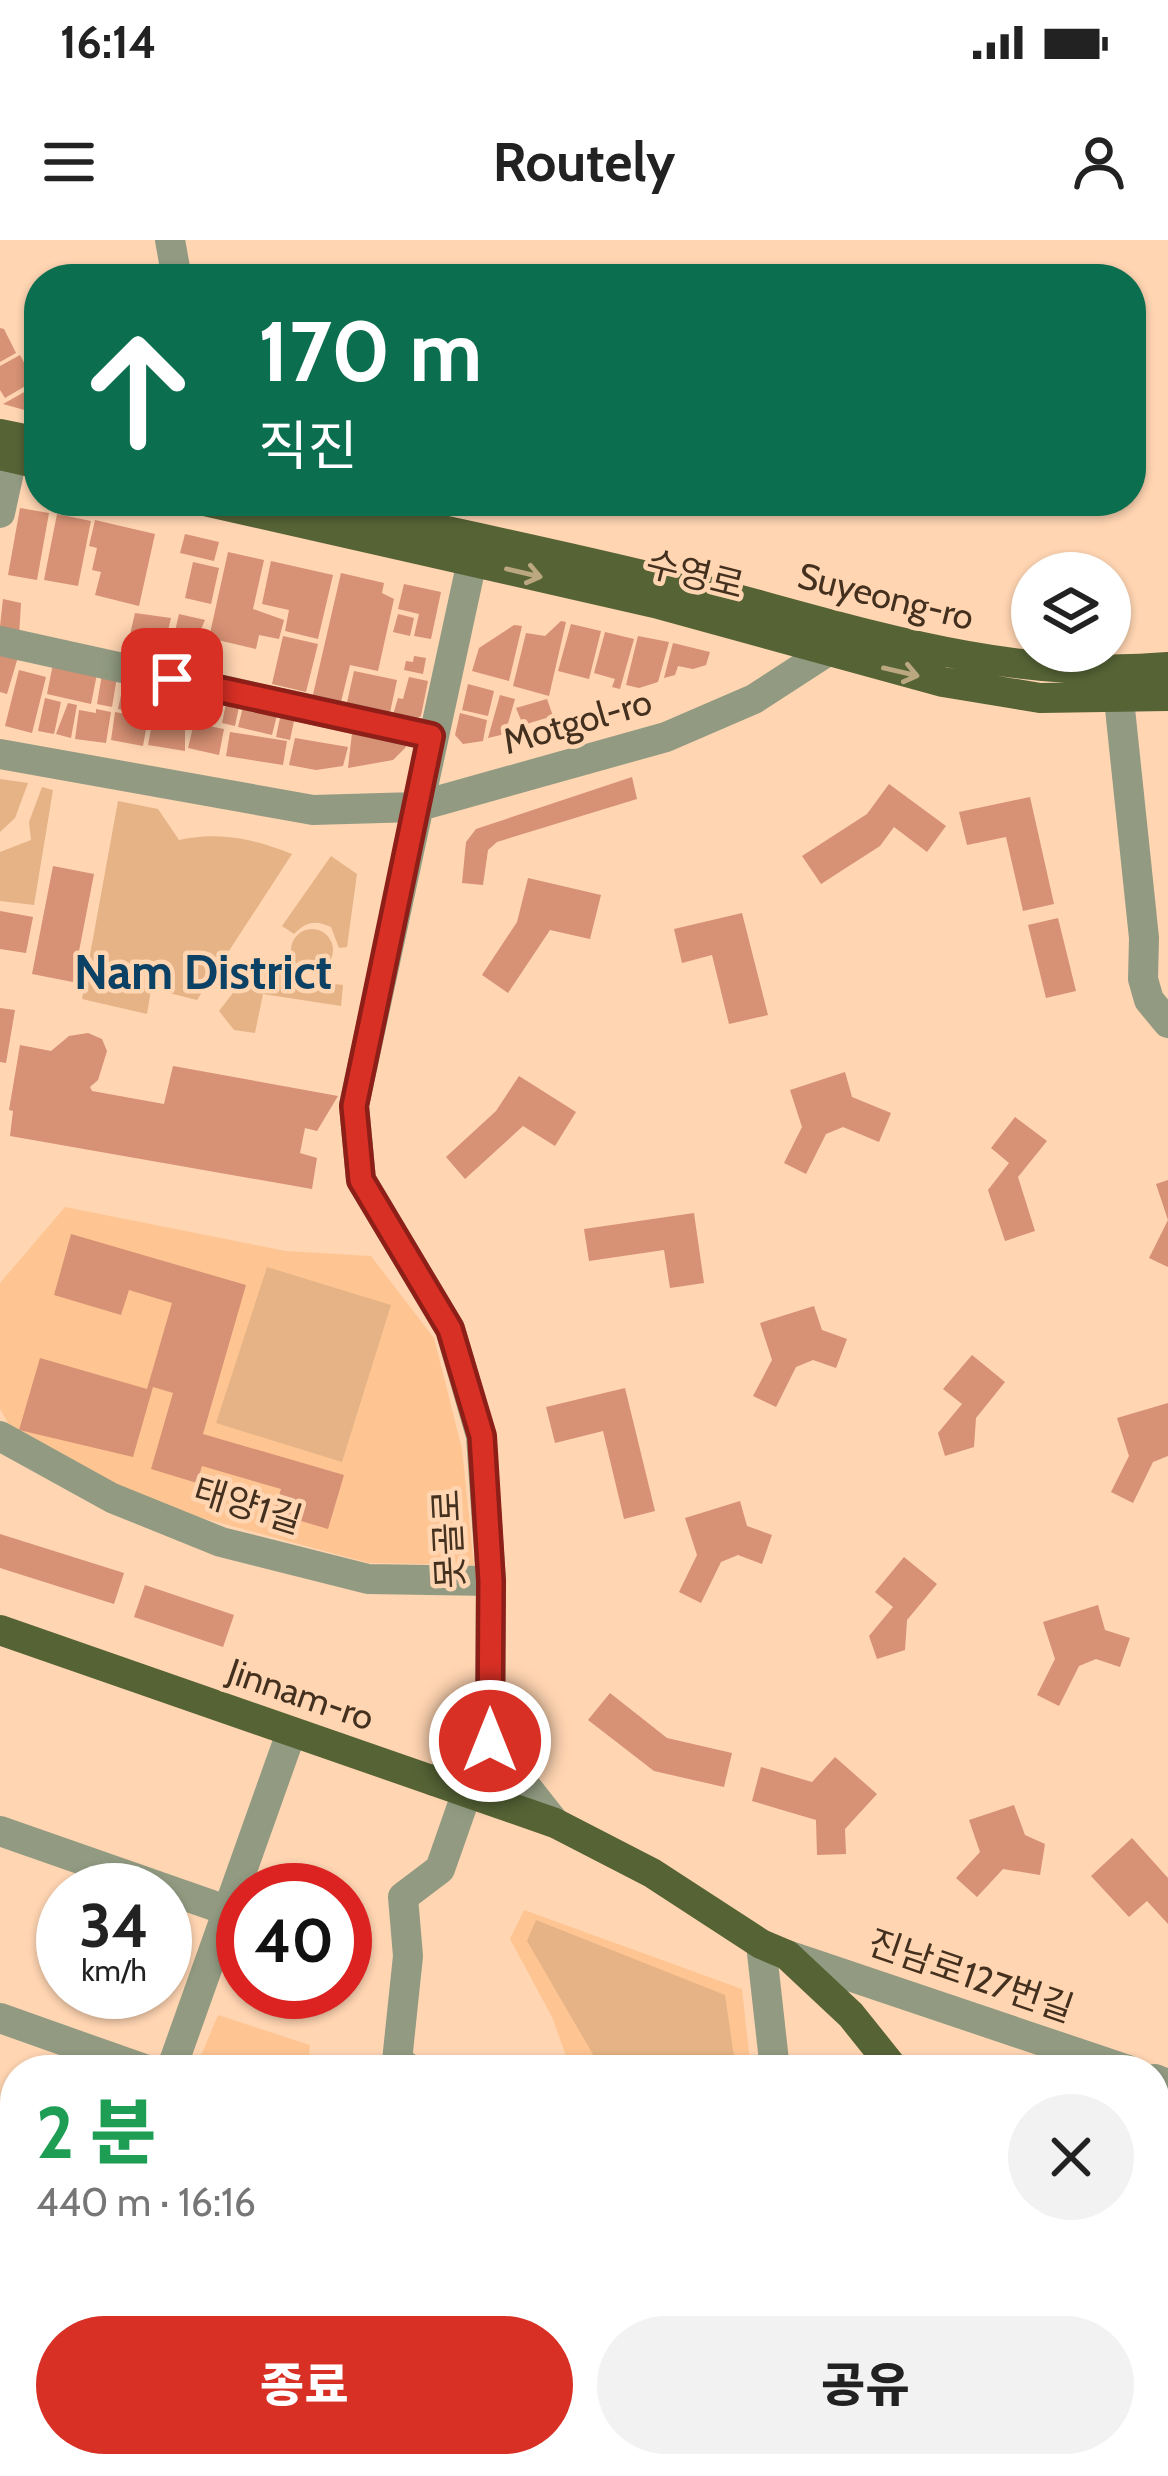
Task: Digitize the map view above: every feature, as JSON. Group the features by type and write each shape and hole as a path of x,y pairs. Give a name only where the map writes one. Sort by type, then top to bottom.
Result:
{"main road":[{"name":"수영로","path":"289,516 474,549 902,673 1040,698 1168,696"},
{"name":"Suyeong-ro","path":"360,516 474,549 694,588 872,638 1027,667 1115,672 1168,667"},
{"name":"Jinnam-ro","path":"0,1630 555,1823 652,1873 774,1949 851,2015 883,2055"}],"street":[{"path":"0,513 13,446"},
{"name":"못골로","path":"474,549 354,1106 361,1180 450,1329 482,1436 491,1581 490,1741"},
{"name":"Motgol-ro","path":"0,754 313,810 416,807 666,737 754,699 828,651 872,638"},
{"path":"0,641 431,736"},
{"path":"1119,699 1144,938 1143,979 1150,1000 1168,1023"},
{"name":"태양1길","path":"0,1436 112,1498 221,1542 368,1579 491,1581"},
{"path":"251,1863 291,1733"},
{"path":"434,1781 490,1741 555,1823"},
{"path":"405,2055 409,1956 403,1897 440,1869 466,1792"},
{"path":"0,1832 216,1906"},
{"path":"774,1949 775,2055"},
{"name":"진남로127번길","path":"774,1949 1084,2055"},
{"path":"177,2055 216,1961"},
{"path":"0,2018 105,2055"}],"shaded area":[{"path":"0,779 28,783 15,818 0,832"},
{"path":"42,787 53,790 34,905 0,901 0,852 31,840 29,822"},
{"path":"118,801 158,809 179,840 237,838 292,854 197,1000 161,991 164,969 155,966 147,1014 82,999"},
{"path":"331,856 357,874 347,947 339,948 331,927 325,925 307,924 294,934 282,926"},
{"path":"312,929 327,935 333,950 327,965 312,971 297,965 291,950 297,935"},
{"path":"259,959 309,981 343,985 341,1006 263,994 255,1033 234,1030 219,1011"},
{"path":"65,1207 286,1251 371,1256 434,1338 462,1449 474,1565 369,1563 202,1518 109,1482 12,1430 0,1409 0,1283"},
{"path":"267,1267 391,1305 342,1462 216,1423"},
{"path":"524,1910 742,1989 749,2055 566,2055 552,2017 510,1939"},
{"path":"536,1920 725,1995 734,2055 593,2055 527,1941"},
{"path":"216,2019 230,2019 310,2045 309,2055 201,2055"}],"building":[{"path":"0,328 16,353 0,362"},
{"path":"20,355 24,362 24,387 5,398 0,390 0,366"},
{"path":"24,392 24,410 3,404"},
{"path":"20,508 24,516 48,516 37,580 8,575"},
{"path":"57,516 91,521 78,586 44,580"},
{"path":"95,520 155,534 139,606 95,595 101,572 92,570 97,548 89,546"},
{"path":"185,534 219,542 214,561 180,553"},
{"path":"228,552 264,560 253,609 284,620 279,639 259,635 256,649 209,638"},
{"path":"271,561 333,575 318,639 285,631 289,610 262,604"},
{"path":"193,562 219,568 211,604 185,598"},
{"path":"341,573 384,583 382,593 394,599 378,671 350,665 340,706 312,699"},
{"path":"404,584 441,592 431,639 414,636 419,614 398,609"},
{"path":"3,599 21,603 19,636 0,626"},
{"path":"135,613 171,618 160,664 125,656"},
{"path":"179,614 205,620 189,657 196,659 192,673 167,666"},
{"path":"398,614 414,618 410,636 393,632"},
{"path":"561,621 566,622 549,696 513,686 526,633 545,636"},
{"path":"571,624 601,631 589,679 558,671"},
{"path":"514,625 522,626 509,681 472,671 479,648"},
{"path":"605,632 634,639 620,689 612,687 615,679 594,673"},
{"path":"283,636 318,644 306,692 272,684"},
{"path":"638,636 669,642 658,682 639,688 626,685"},
{"path":"673,643 710,652 706,665 678,666 675,675 664,678"},
{"path":"0,653 18,657 7,694 0,692"},
{"path":"414,656 426,658 423,674 404,670 406,661 413,662"},
{"path":"53,664 97,674 91,704 47,694"},
{"path":"19,670 46,677 32,733 5,726"},
{"path":"354,671 397,680 389,717 346,707"},
{"path":"102,674 117,677 112,707 97,704"},
{"path":"409,677 428,681 421,716 411,722 392,718"},
{"path":"124,681 176,692 171,720 118,709"},
{"path":"468,684 494,691 488,716 462,710"},
{"path":"184,689 222,698 217,722 178,713"},
{"path":"500,695 515,699 505,734 488,738"},
{"path":"45,698 61,702 54,734 38,731"},
{"path":"227,699 240,702 235,726 222,723"},
{"path":"547,699 553,716 523,725 516,708"},
{"path":"68,703 77,705 71,738 56,734"},
{"path":"244,703 278,711 272,735 238,727"},
{"path":"96,709 111,712 106,743 75,739 79,710 96,713"},
{"path":"115,712 148,718 143,746 111,740"},
{"path":"281,713 295,716 290,740 276,737"},
{"path":"460,713 487,720 483,741 463,744 455,735"},
{"path":"153,718 185,724 185,751 148,745"},
{"path":"194,723 224,729 219,755 188,748"},
{"path":"230,732 287,741 283,765 226,756"},
{"path":"352,733 404,742 406,747 393,760 348,768"},
{"path":"295,738 348,747 343,766 316,770 289,765"},
{"path":"632,777 637,799 497,842 488,850 483,885 462,883 466,842 476,829"},
{"path":"889,784 946,826 927,852 894,827 880,846 821,884 802,856 867,814"},
{"path":"1030,797 1054,904 1023,911 1006,837 967,845 959,812"},
{"path":"53,866 94,874 73,982 32,974"},
{"path":"528,878 601,895 590,939 550,930 508,993 482,975 517,922"},
{"path":"0,911 33,917 26,953 0,949"},
{"path":"742,913 768,1015 729,1024 712,955 682,963 674,929"},
{"path":"1058,918 1076,991 1046,998 1028,925"},
{"path":"0,1008 15,1010 6,1063 0,1062"},
{"path":"88,1033 102,1039 107,1051 92,1091 164,1104 173,1066 338,1096 317,1131 305,1128 300,1153 317,1158 312,1189 10,1136 13,1111 9,1110 20,1045 51,1051 69,1036"},
{"path":"845,1072 852,1097 891,1113 879,1142 843,1127 826,1134 806,1174 784,1163 802,1127 790,1090"},
{"path":"519,1076 576,1112 555,1146 523,1126 465,1179 446,1157 496,1111"},
{"path":"1015,1117 1047,1141 1018,1177 1035,1231 1005,1241 988,1190 1009,1163 991,1148"},
{"path":"1168,1180 1168,1220 1156,1184"},
{"path":"694,1213 704,1283 670,1288 664,1250 589,1261 584,1229"},
{"path":"1168,1220 1168,1267 1149,1258"},
{"path":"71,1234 246,1285 203,1434 344,1475 328,1529 274,1513 281,1489 202,1466 197,1483 151,1469 173,1393 153,1387 133,1457 19,1430 40,1358 147,1389 172,1303 129,1290 121,1315 54,1295"},
{"path":"814,1306 822,1330 847,1339 836,1368 813,1360 796,1367 776,1407 753,1396 772,1360 760,1323"},
{"path":"972,1355 1005,1382 976,1418 974,1447 945,1456 938,1433 962,1404 943,1389"},
{"path":"625,1388 655,1511 624,1519 603,1431 555,1443 546,1407"},
{"path":"1168,1403 1168,1456 1153,1462 1133,1503 1111,1492 1129,1456 1117,1418"},
{"path":"740,1501 747,1526 772,1535 762,1564 738,1555 721,1562 701,1603 679,1592 697,1555 685,1518"},
{"path":"0,1534 124,1573 114,1604 0,1568"},
{"path":"904,1557 937,1584 907,1620 905,1650 877,1659 869,1636 893,1607 875,1592"},
{"path":"145,1585 234,1615 223,1647 134,1617"},
{"path":"1098,1605 1105,1630 1130,1638 1120,1667 1096,1659 1079,1666 1059,1706 1037,1695 1055,1659 1043,1622"},
{"path":"610,1693 667,1738 732,1753 724,1787 654,1771 588,1720"},
{"path":"835,1757 877,1794 845,1829 846,1854 817,1855 816,1820 752,1801 761,1767 812,1782"},
{"path":"1014,1805 1025,1835 1045,1844 1040,1875 1003,1869 977,1897 956,1878 980,1852 969,1820"},
{"path":"1132,1838 1168,1878 1168,1924 1147,1901 1129,1917 1091,1876"}],"district":[{"name":"Nam District","path":"203,972"}],"route":[{"path":"172,679 431,736 354,1106 361,1180 450,1329 482,1436 491,1581 490,1741"}]}
